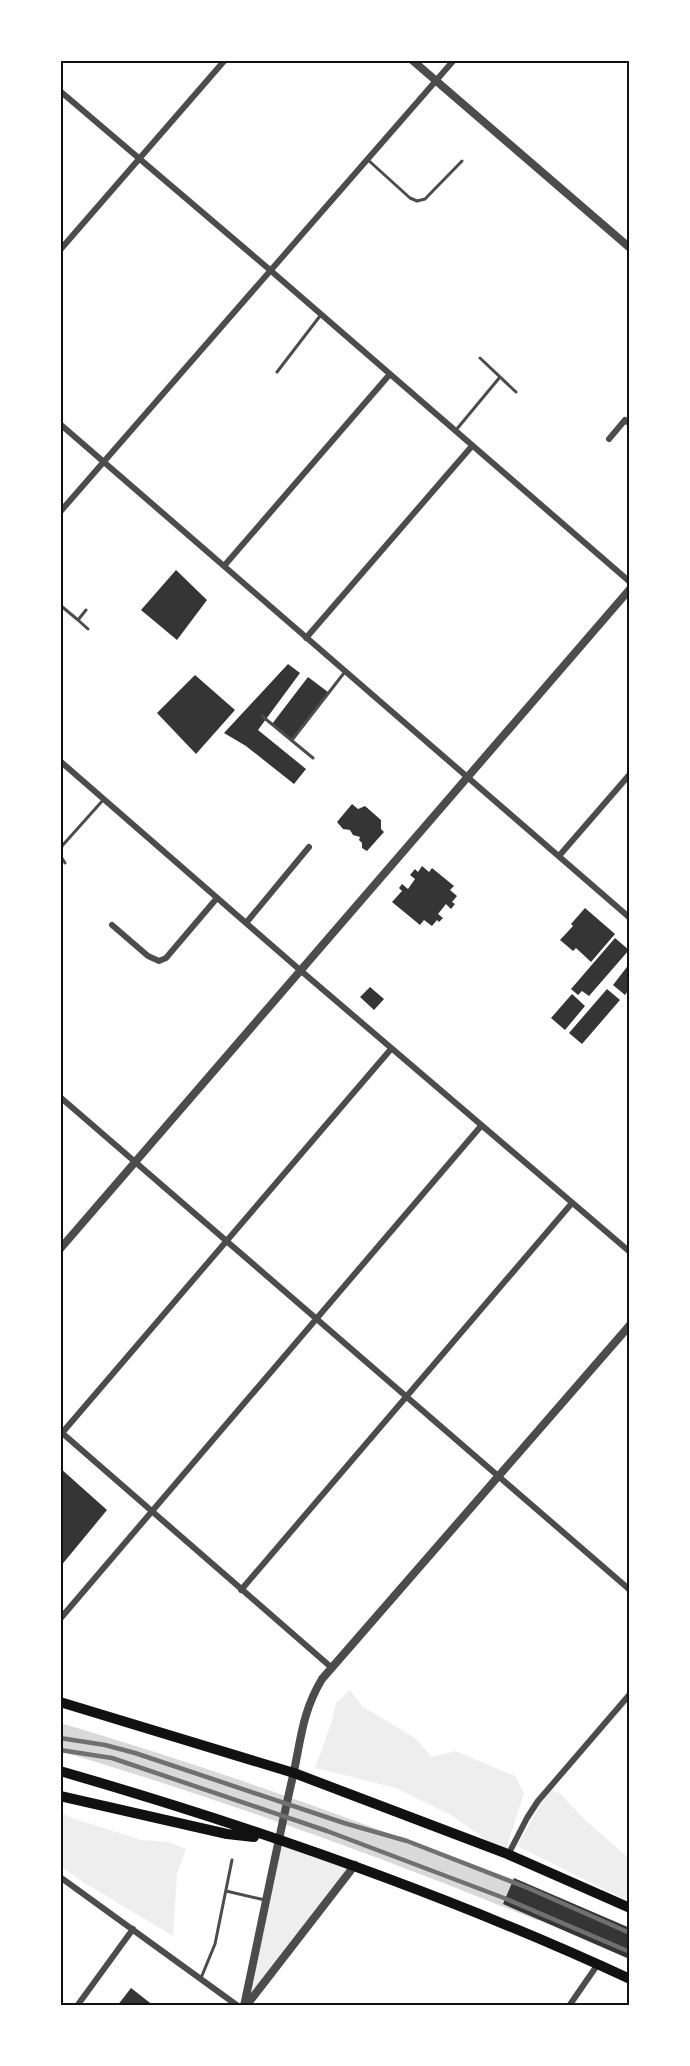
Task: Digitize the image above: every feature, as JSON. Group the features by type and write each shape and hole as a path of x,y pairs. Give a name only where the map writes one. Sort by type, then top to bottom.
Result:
{"main road":[{"path":"60,1702 294,1773 508,1855 630,1908"},
{"path":"60,1771 132,1792 355,1865 630,1979"},
{"path":"60,1796 227,1834 278,1840"}],"street":[{"path":"60,250 225,60"},
{"path":"412,60 630,248"},
{"path":"60,512 454,60"},
{"path":"60,91 322,314 630,582"},
{"path":"224,566 390,374"},
{"path":"609,439 625,420 630,424"},
{"path":"60,424 630,918"},
{"path":"306,638 472,446"},
{"path":"60,1249 630,589"},
{"path":"60,761 630,1252"},
{"path":"558,856 630,774"},
{"path":"246,923 309,847"},
{"path":"112,925 148,956 159,960 166,958 217,898"},
{"path":"332,1668 61,1433 392,1049"},
{"path":"60,1097 630,1590"},
{"path":"60,1618 482,1126"},
{"path":"241,1590 572,1203"},
{"path":"245,2006 278,1840 294,1773 303,1719 312,1695 332,1668 630,1325"},
{"path":"508,1855 538,1801 630,1694"},
{"path":"245,2006 355,1865"},
{"path":"60,1876 238,2006"},
{"path":"77,2006 133,1929"},
{"path":"569,2006 598,1964"}],"lane":[{"path":"367,159 410,198 417,201 425,199 462,161"},
{"path":"277,372 322,314"},
{"path":"480,358 516,392"},
{"path":"455,432 500,377"},
{"path":"60,605 88,629"},
{"path":"78,620 86,610"},
{"path":"292,740 345,671"},
{"path":"262,716 314,758"},
{"path":"65,863 60,855 62,846 104,799"},
{"path":"201,1978 215,1944 232,1860"},
{"path":"226,1891 266,1900"}],"shaded area":[{"path":"350,1690 362,1706 415,1738 432,1757 455,1751 515,1776 524,1793 505,1853 451,1815 396,1788 315,1768 336,1703"},
{"path":"551,1791 560,1793 584,1819 630,1859 630,1902 517,1846 545,1797"},
{"path":"60,1812 141,1840 169,1842 186,1849 177,1874 173,1936 60,1866"},
{"path":"279,1841 352,1866 246,2005"}],"building":[{"path":"176,570 207,600 177,640 141,610"},
{"path":"288,664 300,673 258,730 306,769 294,784 246,746 224,733"},
{"path":"195,675 235,710 196,754 157,713"},
{"path":"308,677 328,692 292,740 272,724"},
{"path":"352,804 358,809 365,806 381,820 381,829 384,832 367,851 362,848 360,837 353,835 350,830 343,829 337,822"},
{"path":"422,866 429,872 432,868 454,886 450,890 457,896 452,902 455,904 451,909 446,904 438,914 443,918 439,922 437,920 432,926 424,920 420,925 392,902 402,891 399,888 402,884 408,889 415,879 410,875 415,869 418,872"},
{"path":"585,908 615,934 591,962 576,948 573,951 560,940"},
{"path":"615,938 629,950 589,996 582,991 578,995 571,989"},
{"path":"630,963 630,988 625,995 613,985"},
{"path":"370,987 384,999 374,1010 360,997"},
{"path":"607,989 620,1000 582,1044 569,1033"},
{"path":"572,994 585,1006 565,1030 551,1018"},
{"path":"60,1468 107,1510 60,1567"},
{"path":"514,1878 630,1928 630,1951 627,1958 503,1904"},
{"path":"131,1988 154,2006 117,2006"}],"waterway":[{"path":"60,1737 302,1816 540,1907"}],"railway":[{"path":"60,1738 105,1745 135,1753 344,1823 407,1841 528,1888 630,1933"},
{"path":"60,1750 112,1758 327,1831 504,1898 630,1952"}]}
